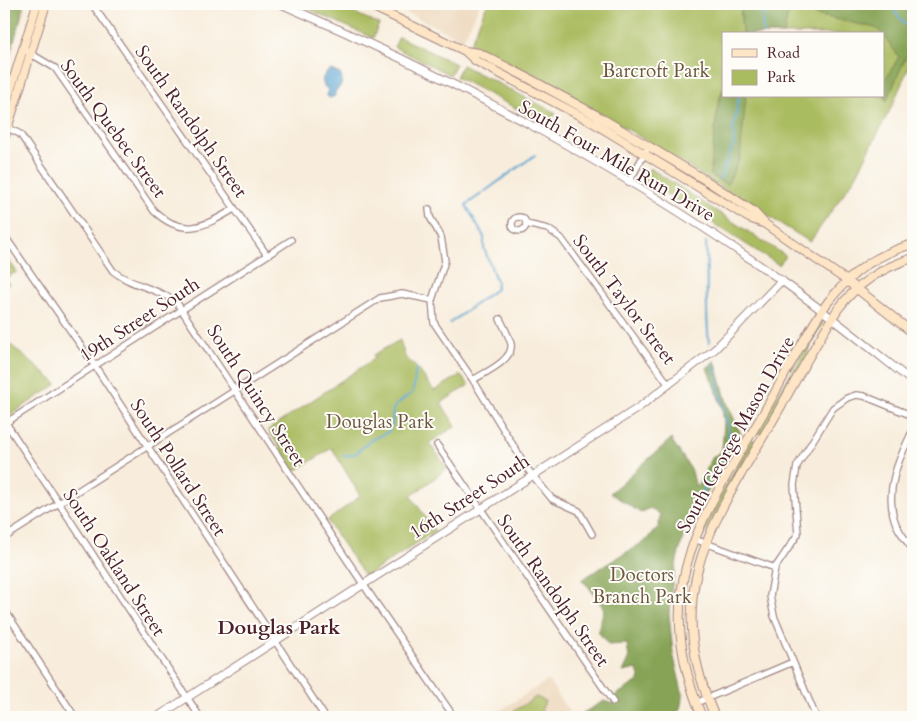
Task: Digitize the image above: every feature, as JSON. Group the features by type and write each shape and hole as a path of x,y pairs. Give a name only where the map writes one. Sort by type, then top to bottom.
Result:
{"main road":[{"path":"4,105 37,4"},
{"path":"4,139 6,127 46,4"},
{"name":"South Four Mile Run Drive","path":"368,4 465,52 476,61 592,122 749,218 765,224"},
{"name":"South Four Mile Run Drive","path":"465,52 479,53 596,115 649,146 753,211 765,224 857,288 913,332"},
{"name":"South George Mason Drive","path":"702,717 684,666 680,616 682,580 694,539 704,516 822,310 846,280 873,260 913,244"},
{"name":"South George Mason Drive","path":"714,717 707,700 695,655 692,624 696,575 705,542 722,506 832,318 848,296 891,265 913,258"},
{"path":"751,434 761,440"}],"street":[{"name":"South Randolph Street","path":"92,4 267,255"},
{"name":"South Four Mile Run Drive","path":"281,4 375,44 629,182 782,280 913,382"},
{"name":"South Quebec Street","path":"23,49 55,68 154,211 162,218 180,227 200,227 209,225 234,209"},
{"path":"4,105 14,106"},
{"name":"South Quincy Street","path":"6,127 20,134 113,271 137,285 148,287 168,296 182,310 363,584 454,717"},
{"path":"629,182 649,146"},
{"path":"429,209 430,217 441,237 445,260 432,300 434,323 473,380 532,474 552,499 579,511 592,534"},
{"name":"South Taylor Street","path":"526,224 548,229 561,238 670,385"},
{"name":"South Pollard Street","path":"4,235 94,366 325,717"},
{"name":"19th Street South","path":"5,424 290,240"},
{"name":"16th Street South","path":"157,717 532,474 638,408 715,350 782,280"},
{"path":"4,538 146,445 380,298 402,294 432,300"},
{"path":"473,380 506,359 512,350 511,343 500,319"},
{"path":"816,717 774,616 770,596 775,568 798,534 794,485 797,466 833,408 856,395 913,416"},
{"name":"South Oakland Street","path":"5,424 200,717"},
{"path":"913,430 901,456 891,500 896,525 913,550"},
{"name":"South Randolph Street","path":"436,445 613,702"},
{"path":"694,539 775,568"},
{"path":"4,609 75,717"},
{"path":"696,703 794,662"}],"shaded area":[{"path":"389,4 480,4 463,40"},
{"path":"548,680 571,715 575,713 578,717 490,717"}],"green space":[{"path":"4,4 22,4 24,7 4,75"},
{"path":"297,4 335,4 379,24 373,38"},
{"name":"Barcroft Park","path":"487,4 913,4 913,57 893,104 856,176 810,242 632,132 470,44"},
{"path":"740,4 913,4 913,41 886,102 884,81 899,57 884,35 884,32 876,28 789,9 784,32 742,32"},
{"path":"399,37 456,64 450,75 394,47"},
{"path":"462,65 556,113 548,125 456,77"},
{"path":"722,91 722,98 746,98 740,158 727,185 710,175 718,103"},
{"path":"650,168 786,256 779,265 643,179"},
{"path":"4,254 17,272 5,278 9,284 4,287"},
{"path":"821,321 823,323 810,345 807,356 761,434 756,432"},
{"path":"4,339 57,384 9,416 4,412"},
{"name":"Douglas Park","path":"400,340 405,357 419,370 434,391 460,375 469,385 441,403 456,426 429,443 448,468 411,496 435,531 370,574 364,575 327,521 360,496 332,448 295,471 268,430 375,358 373,355"},
{"name":"Doctors Branch Park","path":"715,360 727,403 741,434 685,530 677,560 669,614 673,653 683,696 678,717 576,717 604,701 613,704 613,697 640,680 637,669 623,672 629,659 627,644 608,645 598,631 604,609 588,586 581,580 645,541 659,526 660,514 650,508 641,513 610,493 671,439 692,471 696,488 712,458 722,450 724,422 722,407 707,368"},
{"path":"752,439 756,442 704,536 699,534"},
{"path":"536,697 545,701 541,711 544,712 542,717 519,717 514,711"}],"water":[{"path":"331,70 340,74 342,81 341,86 335,91 335,96 330,98 327,96 328,90 325,88 323,79 325,74"}],"waterway":[{"path":"762,4 763,32"},
{"path":"889,4 913,34"},
{"path":"720,179 734,143 733,132 739,98"},
{"path":"450,323 496,289 497,283 484,248 484,237 466,205 535,155"},
{"path":"706,242 709,343"},
{"path":"689,517 729,442 728,427 713,363"},
{"path":"343,456 355,454 371,440 388,432 392,425 393,409 413,392 416,368"}],"district":[{"name":"Douglas Park","path":"279,627"}]}
